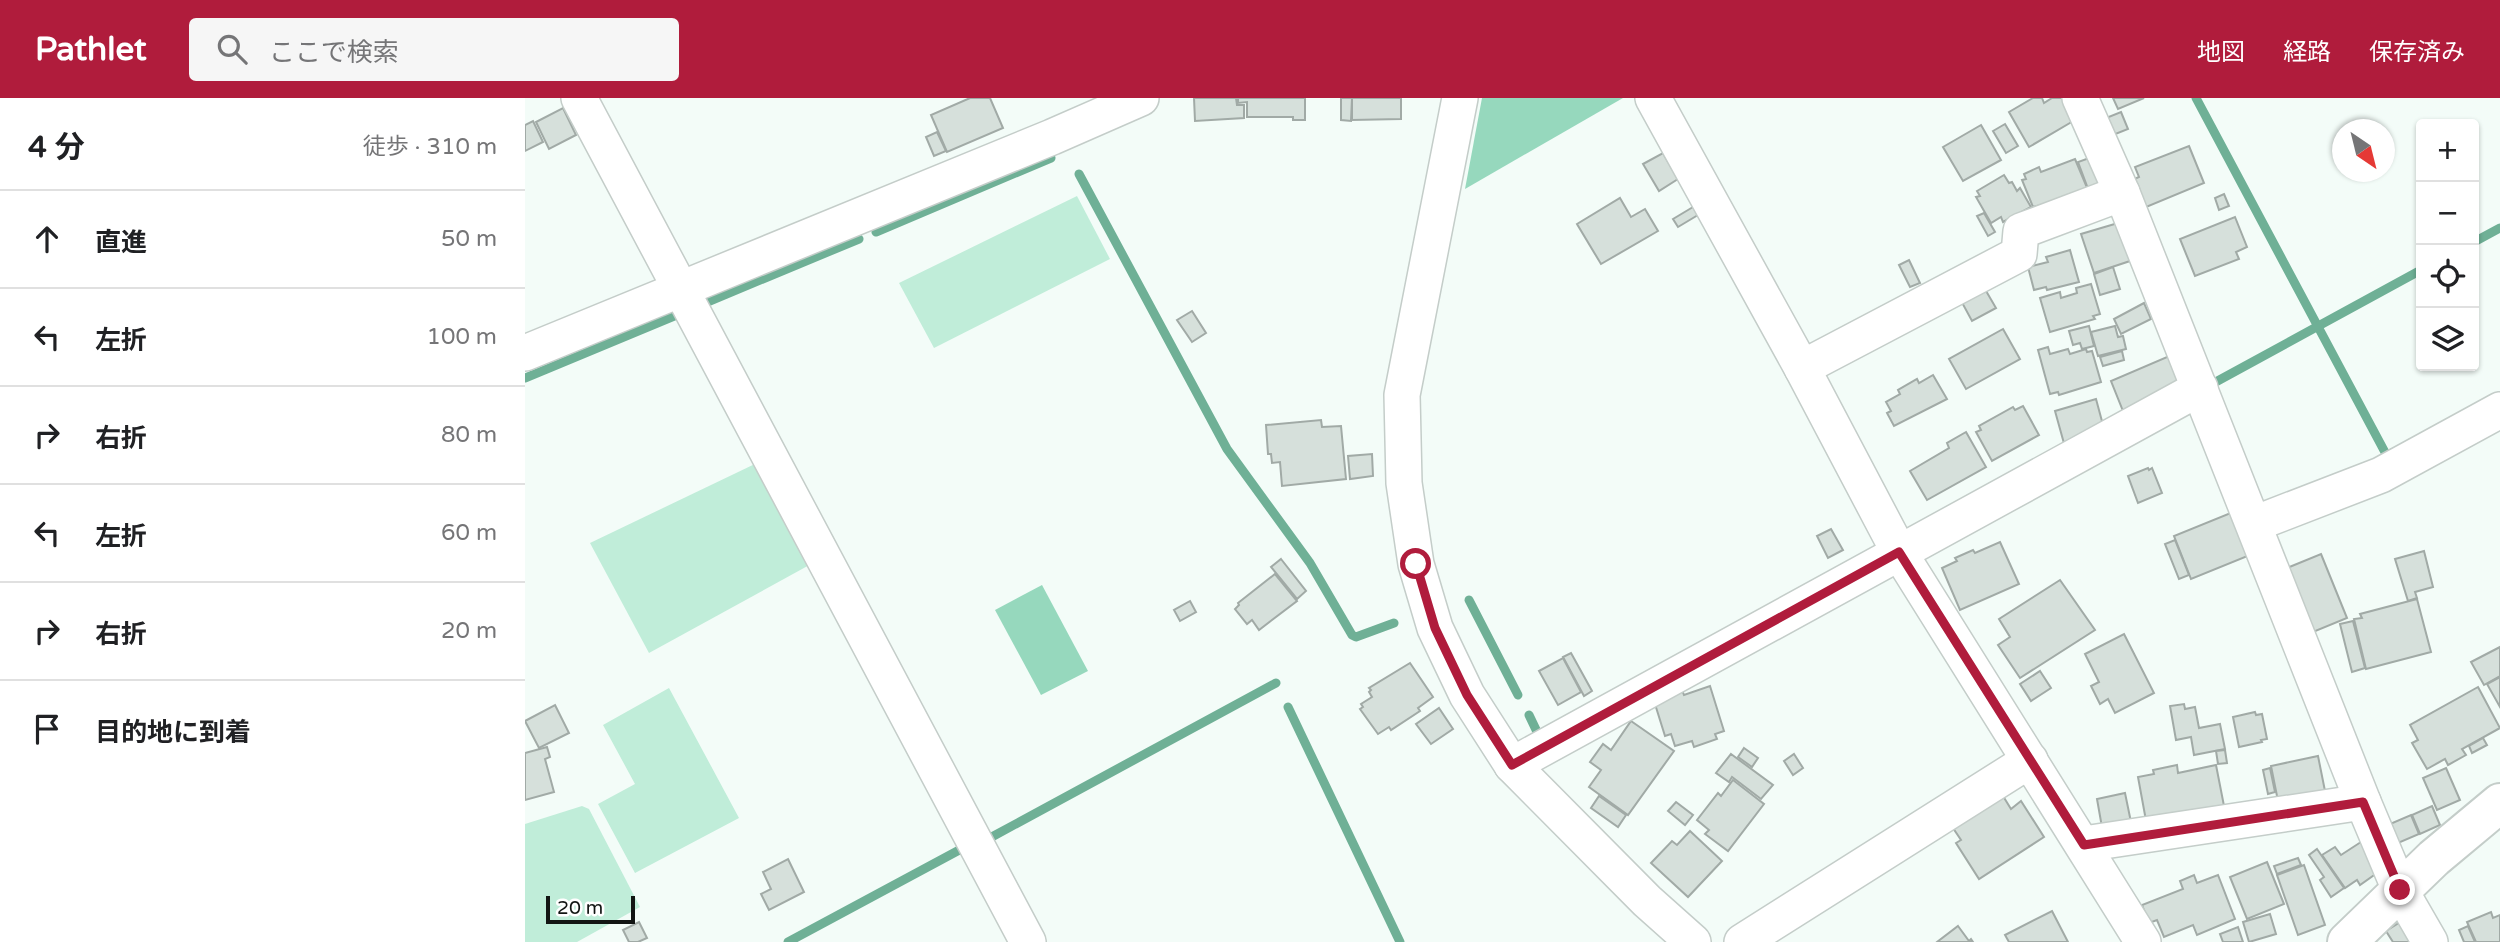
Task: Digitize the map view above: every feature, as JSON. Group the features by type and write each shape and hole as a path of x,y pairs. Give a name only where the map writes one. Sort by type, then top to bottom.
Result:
{"main road":[{"path":"2347,942 2434,858 2500,803"}],"street":[{"path":"579,98 1028,942"},
{"path":"525,353 1039,143 1141,98"},
{"path":"1460,98 1402,395 1404,483 1416,564 1435,628 1467,695 1512,765 1647,901 1693,942"},
{"path":"2080,98 2122,194 2200,388 2363,802 2400,890 2430,942"},
{"path":"1656,99 1899,552 2143,942"},
{"path":"1802,368 2019,254 2021,232 2122,194"},
{"path":"1512,765 2200,388"},
{"path":"2254,524 2381,475 2500,410"},
{"path":"1742,942 2030,760"},
{"path":"2084,845 2363,802"}],"green space":[{"path":"1482,98 1623,98 1465,189"},
{"path":"1077,196 1110,259 934,348 899,283"},
{"path":"759,462 813,563 649,653 590,543"},
{"path":"1042,585 1088,671 1041,695 995,610"},
{"path":"669,688 739,818 635,873 598,804 635,784 603,725"},
{"path":"582,806 589,809 640,907 577,942 525,942 525,824"}],"building":[{"path":"970,98 990,98 1003,128 947,152 931,115"},
{"path":"1194,98 1236,98 1237,105 1244,105 1244,118 1195,121"},
{"path":"1238,98 1305,98 1305,120 1293,120 1293,117 1247,117 1247,102 1238,103"},
{"path":"1341,98 1352,98 1351,121 1341,120"},
{"path":"1352,98 1401,98 1401,119 1352,120"},
{"path":"2033,98 2042,98 2044,103 2052,98 2063,98 2075,120 2029,147 2009,112"},
{"path":"2113,98 2144,98 2118,109"},
{"path":"563,108 576,135 549,149 536,122"},
{"path":"2121,112 2128,129 2108,137 2101,120"},
{"path":"533,121 543,142 525,151 525,125"},
{"path":"2005,124 2018,146 2006,153 1993,131"},
{"path":"1981,125 2001,160 1963,181 1943,147"},
{"path":"937,132 946,151 934,156 926,137"},
{"path":"2189,146 2204,183 2139,210 2128,182 2139,177 2135,167"},
{"path":"1663,153 1678,179 1659,191 1643,164"},
{"path":"2092,157 2104,189 2090,194 2078,162"},
{"path":"2075,159 2088,190 2038,210 2037,206 2033,207 2022,180 2026,179 2024,174 2039,167 2041,172"},
{"path":"2004,175 2017,191 2020,188 2031,207 2003,222 2001,217 1991,223 1976,197 1980,196 1977,191"},
{"path":"2224,194 2229,206 2219,210 2215,198"},
{"path":"1620,198 1631,217 1645,209 1658,231 1601,264 1577,224"},
{"path":"1693,207 1698,215 1678,227 1673,219"},
{"path":"1984,213 1995,232 1988,236 1977,216"},
{"path":"2235,217 2247,247 2236,252 2239,259 2195,276 2180,239"},
{"path":"2118,223 2130,261 2094,273 2081,234"},
{"path":"2070,250 2079,282 2047,290 2046,287 2034,290 2028,267 2048,262 2046,257"},
{"path":"1909,260 1920,283 1910,287 1899,265"},
{"path":"2113,267 2120,289 2100,295 2094,274"},
{"path":"1982,284 1996,308 1972,321 1959,297"},
{"path":"2091,284 2100,314 2093,316 2095,319 2050,332 2040,298 2060,292 2061,298 2077,293 2076,288"},
{"path":"2144,303 2151,319 2121,334 2114,319"},
{"path":"1192,311 1206,333 1192,342 1177,320"},
{"path":"2089,326 2094,346 2082,349 2080,343 2073,345 2069,331"},
{"path":"2115,326 2118,337 2123,336 2126,349 2098,356 2091,332"},
{"path":"2003,329 2020,359 1966,389 1949,359"},
{"path":"2048,347 2050,354 2068,349 2070,354 2086,349 2087,352 2092,351 2101,382 2059,395 2058,392 2050,394 2038,350"},
{"path":"2122,351 2124,360 2103,366 2100,357"},
{"path":"2174,354 2189,389 2125,416 2111,381"},
{"path":"1933,375 1947,399 1894,426 1887,413 1891,411 1886,402 1900,394 1898,390 1917,379 1919,383"},
{"path":"2096,399 2106,436 2065,447 2055,411"},
{"path":"2023,406 2039,435 1992,461 1976,432 1981,430 1979,426 2013,407 2015,410"},
{"path":"1321,420 1322,427 1341,426 1346,479 1282,486 1280,462 1272,463 1271,454 1268,454 1266,425"},
{"path":"1966,432 1986,467 1927,500 1910,471 1949,448 1947,443"},
{"path":"1372,454 1373,476 1350,479 1348,456"},
{"path":"2152,468 2162,493 2138,503 2128,476"},
{"path":"2238,510 2255,553 2191,579 2174,536"},
{"path":"1831,529 1843,550 1828,558 1817,536"},
{"path":"2175,540 2189,575 2179,579 2165,544"},
{"path":"2000,542 2019,584 1960,610 1942,568 1957,561 1955,558"},
{"path":"2424,551 2433,587 2415,592 2417,598 2408,601 2395,559"},
{"path":"2321,554 2347,618 2313,632 2287,568"},
{"path":"1281,559 1306,591 1297,599 1271,567"},
{"path":"1275,574 1297,601 1259,630 1252,620 1247,624 1235,609 1238,603"},
{"path":"2060,580 2095,630 2020,678 1998,645 2010,637 1999,619"},
{"path":"2417,599 2431,652 2366,669 2354,619 2362,618 2360,614"},
{"path":"1190,601 1196,612 1180,621 1174,610"},
{"path":"2353,621 2365,668 2352,672 2340,624"},
{"path":"2124,634 2154,693 2115,713 2108,699 2100,704 2091,686 2099,682 2085,654"},
{"path":"2500,647 2500,676 2484,685 2471,662"},
{"path":"1571,653 1592,691 1584,696 1563,657"},
{"path":"1563,658 1581,692 1558,705 1539,671"},
{"path":"1410,663 1433,697 1418,708 1420,711 1391,730 1389,727 1378,734 1360,709 1363,707 1361,704 1372,697 1369,688"},
{"path":"2040,671 2051,688 2031,701 2020,684"},
{"path":"2500,677 2500,707 2487,684"},
{"path":"1710,686 1724,731 1715,734 1717,739 1694,747 1692,741 1675,746 1671,734 1665,736 1655,704 1682,690 1684,695"},
{"path":"2478,687 2500,728 2462,749 2466,755 2448,765 2445,759 2427,769 2412,743 2418,740 2410,725"},
{"path":"2184,704 2185,709 2195,707 2199,728 2220,724 2225,749 2194,755 2191,737 2176,740 2170,706"},
{"path":"555,705 569,733 539,748 525,721"},
{"path":"1439,708 1453,729 1431,744 1416,724"},
{"path":"2255,712 2256,715 2262,714 2267,739 2239,747 2233,717"},
{"path":"1631,721 1674,751 1628,815 1589,787 1601,770 1590,762 1603,744 1611,750"},
{"path":"2483,738 2487,745 2472,753 2469,746"},
{"path":"547,747 550,757 545,759 554,792 525,800 525,753"},
{"path":"1744,748 1758,758 1752,767 1738,757"},
{"path":"2225,750 2227,763 2218,764 2216,751"},
{"path":"1731,754 1773,785 1761,799 1732,777 1729,782 1716,773"},
{"path":"1794,754 1803,768 1793,775 1784,761"},
{"path":"2318,756 2326,796 2279,806 2271,766"},
{"path":"2177,765 2178,773 2216,765 2225,811 2147,826 2138,777 2154,774 2153,770"},
{"path":"2270,768 2275,792 2268,794 2263,770"},
{"path":"2446,768 2460,800 2437,810 2423,778"},
{"path":"1733,780 1764,804 1728,851 1705,834 1709,830 1697,820 1718,793 1721,796"},
{"path":"2125,793 2132,827 2103,833 2097,799"},
{"path":"1599,796 1626,815 1618,827 1591,808"},
{"path":"2003,796 2011,809 2021,801 2044,837 1979,879 1956,843 1961,840 1953,828"},
{"path":"1676,802 1693,815 1685,825 1668,811"},
{"path":"2432,806 2440,825 2420,834 2412,815"},
{"path":"2411,815 2419,834 2398,843 2390,824"},
{"path":"1690,831 1722,861 1688,897 1651,863 1672,841 1677,845"},
{"path":"2364,840 2384,868 2360,885 2357,880 2345,888 2322,855 2335,847 2341,855"},
{"path":"2317,849 2344,888 2331,897 2320,880 2324,877 2309,855"},
{"path":"2298,858 2301,865 2277,874 2274,866"},
{"path":"788,859 804,892 769,910 761,894 771,889 763,872"},
{"path":"2267,862 2284,904 2247,919 2230,877"},
{"path":"2304,865 2325,925 2298,935 2277,875"},
{"path":"2194,875 2197,883 2218,875 2235,919 2197,935 2193,925 2164,937 2157,920 2149,923 2142,905 2183,889 2180,881"},
{"path":"2052,911 2068,942 2009,942 2005,935"},
{"path":"2491,912 2493,918 2500,915 2500,942 2476,942 2467,922"},
{"path":"2270,914 2276,934 2249,942 2243,922"},
{"path":"2402,921 2415,942 2393,942 2386,931"},
{"path":"639,922 647,938 629,942 623,930"},
{"path":"1958,926 1969,941 1971,939 1973,942 1937,942"},
{"path":"2468,926 2475,942 2464,942 2459,930"},
{"path":"2238,927 2243,942 2223,942 2220,934"}],"waterway":[{"path":"2196,98 2387,456 2394,452"},
{"path":"876,232 1051,158"},
{"path":"1079,174 1227,449 1310,563 1352,635 1356,637 1394,623"},
{"path":"2479,239 2500,228"},
{"path":"705,303 859,239"},
{"path":"2212,384 2416,273"},
{"path":"525,378 679,314"},
{"path":"1469,600 1518,695"},
{"path":"988,839 1276,683"},
{"path":"1288,707 1400,942"},
{"path":"1529,715 1539,736 1544,733"},
{"path":"788,942 963,848"}],"route":[{"path":"1416,564 1435,628 1467,695 1512,765 1899,552 2084,845 2363,802 2400,890"}]}
